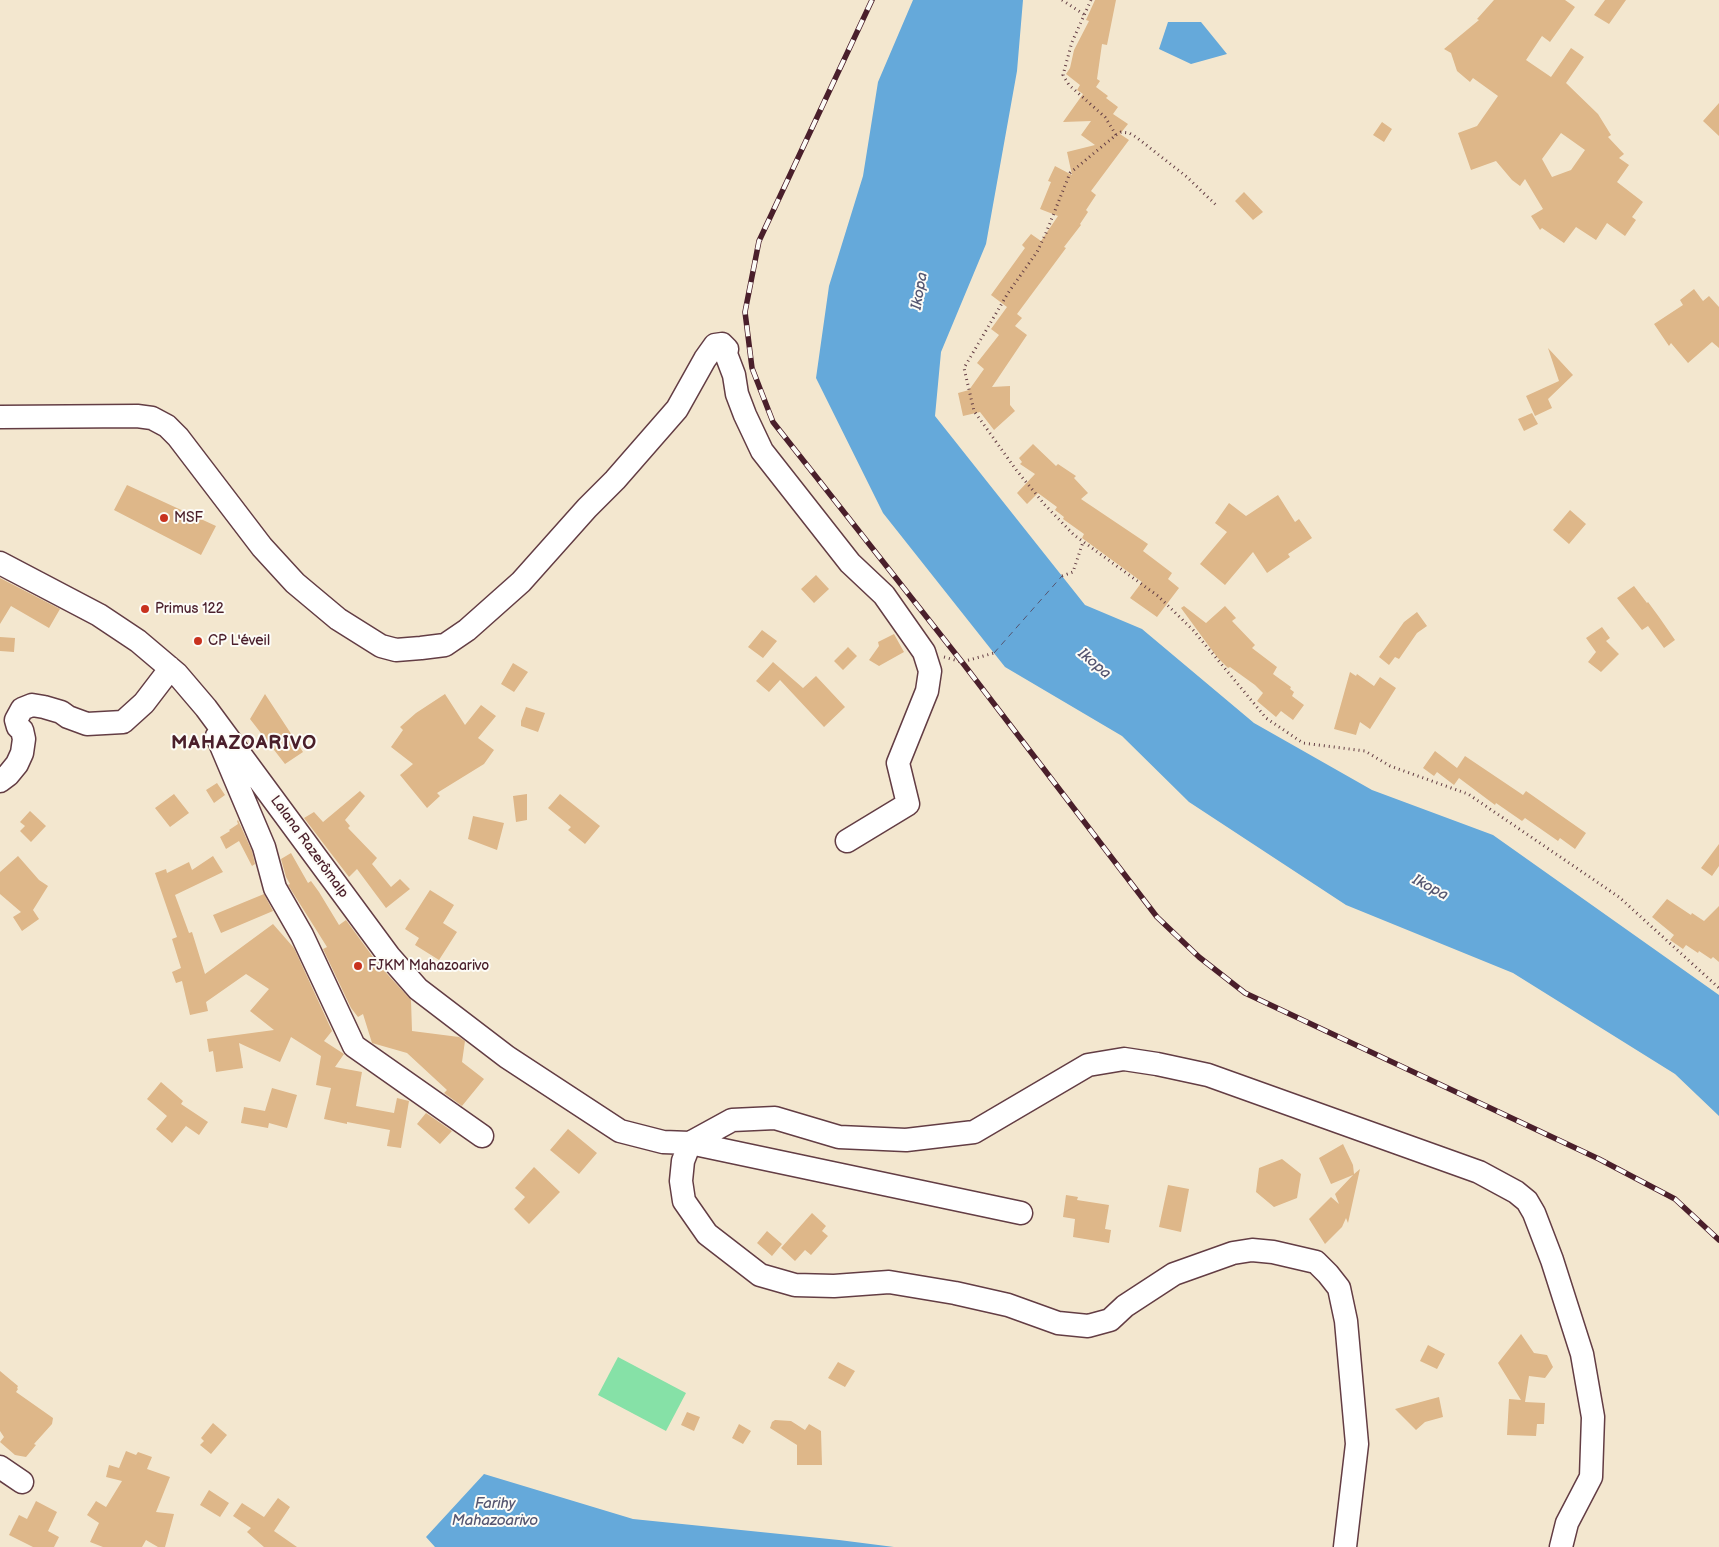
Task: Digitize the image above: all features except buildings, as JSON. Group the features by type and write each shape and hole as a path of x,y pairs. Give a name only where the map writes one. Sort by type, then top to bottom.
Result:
{"street":[{"path":"0,417 136,416 152,418 167,426 178,437 262,547 295,583 338,619 381,646 396,650 421,648 445,645 467,630 521,582 615,480 677,408 705,359 715,345 722,344 727,349 726,354 734,375 737,394 762,451 850,563 884,595 924,652 930,671 927,691 898,763 908,804 847,841"},
{"name":"Lalana Razerômalp","path":"0,563 99,615 138,641 177,674 206,708 389,956 418,989 506,1057 620,1132 664,1142 690,1143"},
{"path":"0,781 17,764 22,753 24,739 22,730 18,727 16,720 22,709 32,706 44,707 61,712 68,717 87,724 123,722 144,702 170,669 169,667"},
{"path":"206,708 264,847 275,888 302,935 354,1046 482,1136"},
{"path":"1345,1547 1357,1444 1346,1321 1339,1288 1316,1262 1273,1252 1252,1250 1233,1253 1174,1274 1125,1306 1110,1320 1088,1326 1058,1323 1008,1305 955,1292 889,1282 834,1286 795,1285 760,1275 707,1234 684,1201 681,1182 683,1161 690,1143 732,1120 774,1118 839,1137 906,1140 974,1132 1088,1065 1124,1060 1157,1064 1208,1075 1479,1172 1516,1192 1527,1201 1534,1213 1552,1260 1582,1354 1593,1417 1591,1478 1567,1523 1561,1547"},
{"path":"690,1143 1021,1213"},
{"path":"0,1467 22,1482"}],"path":[{"path":"1062,0 1085,15"},
{"path":"1091,0 1072,42 1063,75 1069,85 1105,117 1116,135"},
{"path":"1218,206 1187,177 1129,133 1121,132 1116,135 1070,173 1037,252 1008,293 964,368 974,411 1016,471 1045,505 1074,535 1158,596 1193,630 1266,718 1303,743 1364,751 1390,766 1468,794 1556,852 1619,897 1719,988"},
{"path":"1062,576 1074,572 1083,542"},
{"path":"924,652 962,662 994,653"}],"green space":[{"path":"618,1357 686,1393 666,1431 598,1395"}],"water":[{"name":"Ikopa","path":"913,0 1023,0 1017,71 986,244 941,352 935,416 1085,605 1142,629 1254,723 1372,790 1493,835 1719,995 1719,1116 1675,1074 1513,973 1346,905 1189,802 1122,736 1005,667 883,513 816,378 829,286 863,176 878,82"},
{"path":"1168,22 1201,22 1227,54 1191,64 1159,49"},
{"name":"Farihy Mahazoarivo","path":"484,1474 633,1519 894,1547 435,1547 426,1537"}],"ferry route":[{"path":"994,653 1062,576"}],"railway":[{"path":"872,0 759,241 745,312 752,368 773,422 962,662 1157,917 1199,957 1245,993 1599,1159 1675,1199 1719,1240"}],"place":[{"name":"MSF","path":"164,518"},
{"name":"Primus 122","path":"145,609"},
{"name":"CP L'éveil","path":"198,641"},
{"name":"FJKM Mahazoarivo","path":"358,966"}],"district":[{"name":"MAHAZOARIVO","path":"244,744"}]}
